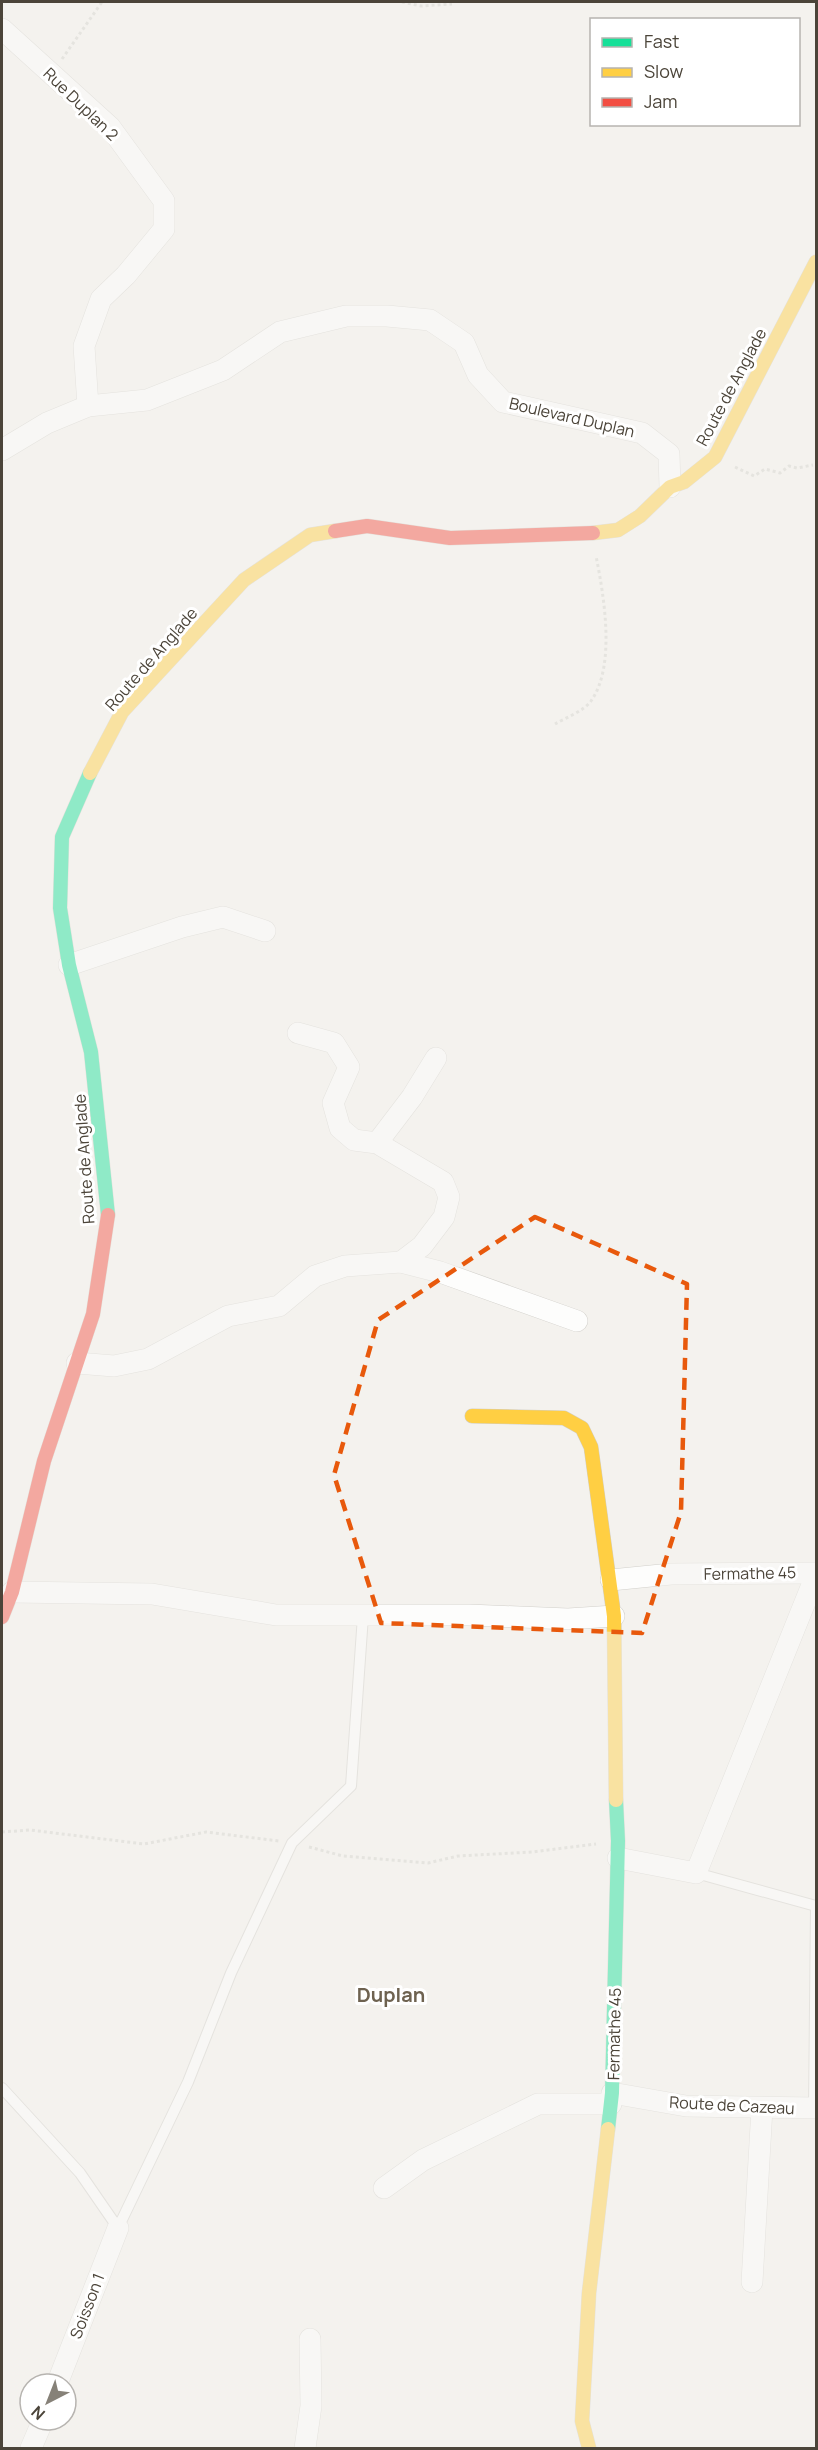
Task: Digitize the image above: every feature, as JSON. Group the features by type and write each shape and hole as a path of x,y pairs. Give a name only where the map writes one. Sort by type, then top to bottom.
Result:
{"street":[{"name":"Rue Duplan 2","path":"2,29 110,127 164,201 164,229 126,275 101,299 97,308 84,346 88,406"},
{"name":"Route de Anglade","path":"2,1617 12,1592 44,1461 93,1314 108,1218 91,1052 69,965 60,908 62,837 85,783 122,712 244,580 310,535 367,526 450,538 592,533 618,530 640,516 670,487 684,482 714,457 816,262"},
{"name":"Boulevard Duplan","path":"2,450 47,423 88,406 147,400 223,370 280,332 346,316 387,316 430,320 464,344 478,375 503,402 642,433 669,454 670,487"},
{"path":"69,965 182,927 223,917 265,931"},
{"path":"298,1033 334,1043 349,1067 333,1103 340,1128 354,1140 377,1143 442,1182 449,1197 444,1217 422,1246 401,1262"},
{"path":"377,1143 412,1097 436,1058"},
{"path":"77,1363 114,1366 148,1359 228,1316 279,1306 315,1276 345,1266 401,1262 440,1272 577,1321"},
{"name":"Fermathe 45","path":"472,1416 564,1418 582,1428 591,1446 611,1580 614,1616 614,1744 618,1849 612,2098 588,2304 582,2421 589,2448"},
{"name":"Fermathe 45","path":"611,1580 671,1574 816,1574"},
{"path":"618,1849 696,1873 816,1574"},
{"path":"12,1592 152,1594 276,1615 469,1615 568,1619 614,1616"},
{"name":"Route de Cazeau","path":"384,2188 423,2160 538,2104 612,2098 686,2106 815,2108"},
{"path":"752,2282 762,2108"},
{"name":"Soisson 1","path":"62,2372 118,2228"},
{"path":"306,2448 311,2406 310,2339"},
{"path":"31,2448 38,2432"}],"lane":[{"path":"2,2088 80,2173 118,2228 188,2082 231,1973 292,1843 351,1786 363,1616"},
{"path":"696,1873 816,1906 815,2108"}],"path":[{"path":"52,75 102,2"},
{"path":"402,2 421,6 452,4"},
{"path":"714,457 749,476 754,476 765,469 780,473 789,466 797,468 813,465"},
{"path":"555,723 590,703 601,679 606,635 592,533"},
{"path":"2,1832 30,1830 144,1844 207,1832 292,1843 343,1856 428,1863 458,1856 618,1849"}],"highlighted area":[{"path":"535,1217 687,1284 681,1512 642,1633 381,1623 334,1475 378,1320"}],"traffic: fast":[{"path":"90,773 62,837 60,908 69,965 91,1052 108,1215"},
{"path":"608,2129 612,2093 618,1841 616,1800"}],"traffic: slow":[{"path":"593,533 618,530 640,516 670,487 684,482 715,457 816,262"},
{"path":"90,773 122,712 244,580 310,535 335,531"},
{"path":"472,1416 564,1418 582,1428 591,1447 614,1616 616,1800"},
{"path":"589,2448 582,2421 589,2293 608,2129"}],"traffic: jam":[{"path":"335,531 367,526 450,538 593,533"},
{"path":"2,1617 12,1592 44,1461 93,1314 108,1215"}],"district":[{"name":"Duplan","path":"391,1995"}]}
